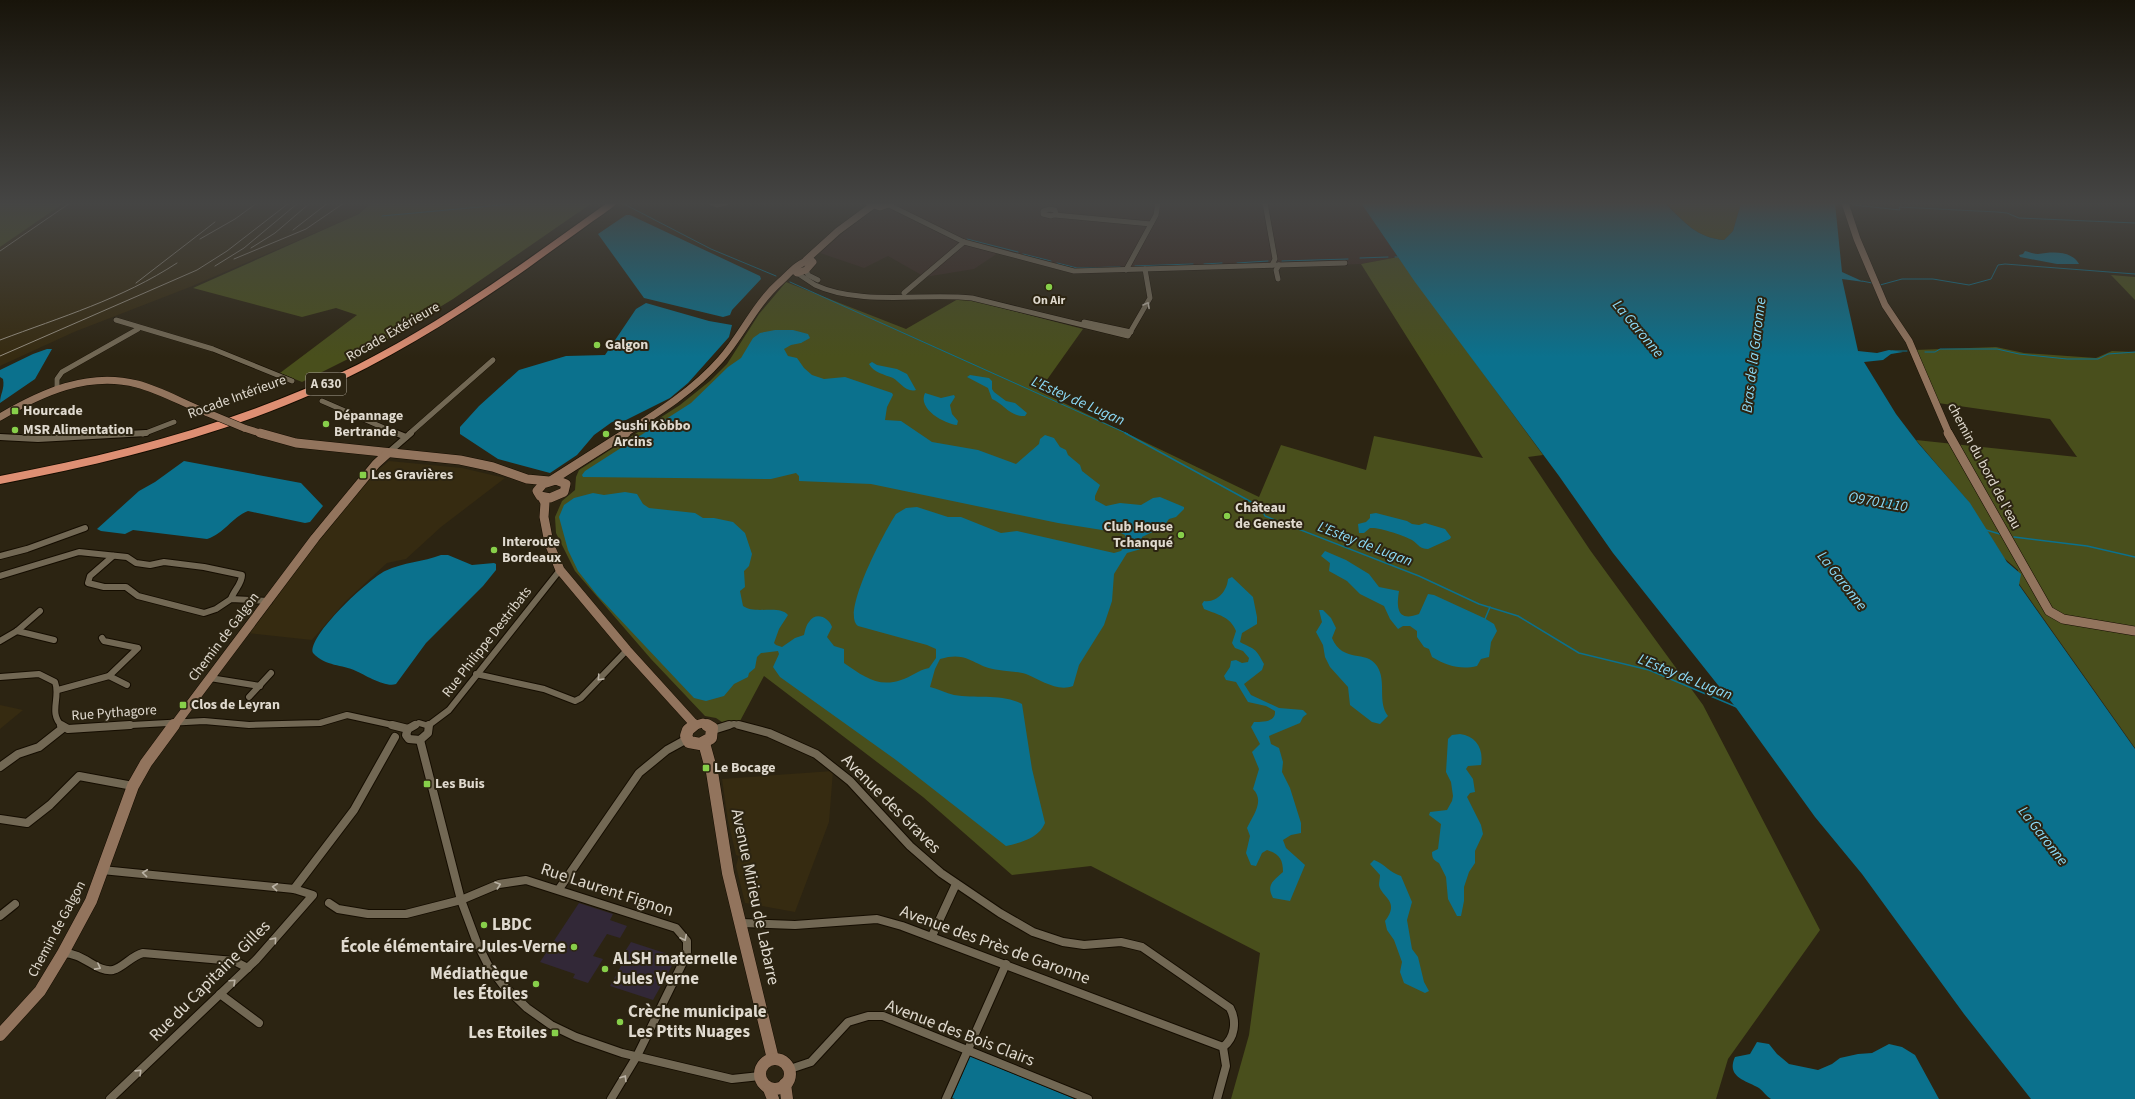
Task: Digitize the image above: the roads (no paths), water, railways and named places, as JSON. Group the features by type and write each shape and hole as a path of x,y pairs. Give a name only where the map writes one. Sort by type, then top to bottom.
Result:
{"highway":[{"name":"Rocade Intérieure","path":"0,473 55,464 168,436 238,414 300,389 355,364 417,330 528,254"},
{"name":"Rocade Extérieure","path":"0,480 110,458 169,442 210,429 304,394 353,371 417,337 470,303 540,254"}],"street":[{"path":"540,493 550,481 666,408 695,385 722,359 758,305 783,279 795,272 809,260 812,254"},
{"path":"904,293 949,254"},
{"path":"1010,254 1068,270 1126,270 1345,263"},
{"path":"1126,270 1135,254"},
{"path":"1272,265 1275,259 1274,254"},
{"name":"chemin du bord de l'eau","path":"1863,254 1885,306 1911,346 1948,432 1999,525 2049,611 2063,620 2135,631"},
{"path":"795,272 806,270 812,264 809,260"},
{"path":"1278,279 1276,270 1279,265"},
{"path":"806,270 811,278 850,291 971,298 1130,334 1150,298 1145,269"},
{"path":"795,272 803,278 820,285 850,291 882,296 920,295"},
{"path":"116,320 138,329 225,353 292,381"},
{"path":"57,389 57,379 62,372 138,329"},
{"name":"Chemin de Galgon","path":"0,1035 40,991 63,953 91,901 133,786 146,763 315,538 376,464 483,367 493,360"},
{"path":"0,417 27,400 57,389 81,383 106,381 122,382 137,384 244,428 296,443 475,462 527,479 550,481 559,480 566,484"},
{"path":"322,400 406,437"},
{"path":"0,437 38,439 102,434 142,434 174,422"},
{"path":"545,523 552,504 565,490 566,476 572,468"},
{"path":"527,479 540,493 545,503 545,523 549,543 560,570 627,650 695,725"},
{"path":"540,493 550,498 559,495"},
{"path":"0,556 27,549 85,528"},
{"path":"0,576 79,552 127,557 136,564 150,565 164,562 204,567 242,575 242,580 232,592 231,599"},
{"path":"113,556 90,576 88,583 104,587 119,585 132,588 138,596 204,613 216,609 231,599 269,601"},
{"name":"Rue Philippe Destribats","path":"429,725 449,710 476,674 560,570"},
{"path":"0,641 17,631 40,611"},
{"path":"17,631 54,640"},
{"path":"0,677 39,674 55,682 58,690 110,676 138,648 104,640 102,638"},
{"path":"476,674 544,689 575,700 581,698 627,650"},
{"path":"249,697 271,673"},
{"path":"110,676 127,685"},
{"path":"210,678 260,686"},
{"name":"Rue Pythagore","path":"58,690 53,707 60,726 63,728 212,721 249,725 320,723 347,715 408,729"},
{"path":"419,723 429,725 428,733 420,740 409,740 406,735 408,729 419,723"},
{"path":"559,889 639,773 667,750 687,739 689,730 695,725 707,724 713,730 711,738 704,743 696,744 687,739"},
{"name":"Avenue des Graves","path":"713,730 734,724 769,733 816,754 850,780 910,846 956,884 1000,913 1048,938 1084,945 1121,942 1134,944 1150,952 1230,1008 1235,1015 1236,1022 1230,1042 1225,1050"},
{"path":"0,767 18,754 39,747 63,728"},
{"path":"294,889 354,810 395,737"},
{"path":"420,740 462,900 477,943 488,965 504,985 527,1008 551,1025 576,1037 637,1056 732,1079 760,1076"},
{"name":"Avenue Mirieu de Labarre","path":"704,743 712,772 728,874 773,1059"},
{"path":"3,820 22,824 31,821 50,805 79,776 133,786"},
{"name":"Rue du Capitaine Gilles","path":"102,870 294,889 313,895 248,968 110,1099"},
{"name":"Rue Laurent Fignon","path":"328,903 338,908 374,915 406,914 462,900 511,881 531,881 669,925 681,932 687,941 687,954 637,1056 610,1099"},
{"path":"932,936 956,884"},
{"path":"0,916 15,904"},
{"name":"Avenue des Près de Garonne","path":"741,923 795,925 844,920 877,919 932,936 1225,1050"},
{"path":"63,953 81,955 92,964 109,970 119,968 134,955 143,953 234,961 248,968"},
{"path":"946,1099 1006,964"},
{"path":"220,994 260,1023"},
{"name":"Avenue des Bois Clairs","path":"790,1069 813,1061 844,1023 861,1016 883,1016 1088,1099"},
{"path":"1216,1099 1227,1062 1225,1050"},
{"path":"773,1059 782,1060 789,1065 790,1069 788,1080 785,1084 771,1094 762,1085 760,1076 762,1068 773,1059"},
{"path":"785,1084 787,1099"}],"water":[{"path":"613,254 714,254 760,276 761,279 732,310 730,315 723,317 644,298"},
{"path":"1396,254 1840,254 1842,272 1864,282 1842,279 1858,351 1877,353 1889,350 1903,352 1891,354 1883,360 1864,362 1896,414 1918,443 1970,503 2007,562 2021,574 2019,585 2135,749 2135,1099 2031,1099 1964,1014 1862,874 1815,817 1737,709 1613,553 1559,476"},
{"path":"2067,254 2076,259 2079,264 2057,264 2020,257 2019,255"},
{"path":"646,303 709,321 732,325 729,337 688,383 670,398 626,420 612,422 594,435 577,455 550,473 498,459 460,434 460,427 479,406 519,370 566,356 605,355 636,309"},
{"path":"775,330 793,330 808,334 810,338 784,349 788,356 797,358 804,368 812,375 824,379 845,377 892,393 893,395 887,407 885,420 901,421 932,442 978,450 1016,464 1039,444 1040,439 1045,435 1054,438 1060,447 1066,450 1068,455 1080,465 1082,471 1100,485 1095,496 1095,500 1106,506 1120,503 1141,505 1153,498 1160,497 1184,507 1184,509 1176,517 1169,519 1163,527 1142,537 1142,544 1125,541 1125,535 1121,533 1058,523 871,484 799,481 799,476 796,473 771,479 583,477 582,475 585,471 691,403 728,367 741,358 753,338 760,333"},
{"path":"47,349 52,349 35,379 0,403 3,389 3,379 0,377 0,370"},
{"path":"872,362 877,365 897,369 907,374 916,390 912,391 906,389 893,378 876,371 869,364"},
{"path":"970,375 989,378 992,381 992,389 994,392 1006,401 1015,403 1027,413 1025,416 1020,416 1011,412 992,399 988,388 967,377"},
{"path":"925,393 941,398 954,395 955,397 950,405 952,414 958,421 957,425 939,419 928,410 925,405"},
{"path":"184,461 301,483 323,506 310,522 305,523 248,511 237,517 213,537 207,539 133,530 125,534 101,531 97,529 139,491 155,482"},
{"path":"625,492 637,494 643,504 649,508 695,513 703,518 714,518 733,522 745,533 752,554 749,566 744,571 745,587 740,591 743,606 754,610 779,610 788,615 779,629 774,643 782,647 795,638 804,635 807,625 812,619 819,616 822,617 828,621 832,627 827,637 834,646 844,649 844,663 864,676 878,682 885,683 901,680 921,670 929,668 936,658 936,649 927,645 858,626 854,618 859,589 866,571 883,536 896,514 906,508 917,507 948,517 961,517 1001,533 1017,531 1114,553 1121,551 1125,546 1141,549 1127,553 1114,574 1112,601 1104,625 1079,665 1073,686 1061,688 1026,674 990,668 958,656 940,659 935,669 930,687 954,695 997,697 1022,704 1032,769 1045,823 1042,828 1034,836 1028,839 1006,846 896,760 780,677 773,667 779,654 778,651 761,653 757,657 755,668 749,673 748,677 734,684 724,696 706,701 694,698 597,595 578,571 568,550 559,517 564,505 574,498 593,493 604,495"},
{"path":"1376,513 1407,521 1412,524 1419,525 1425,523 1445,529 1451,537 1450,539 1425,549 1412,540 1392,532 1370,528 1364,533 1359,533 1358,524 1366,522 1370,518 1370,514"},
{"path":"1325,551 1346,560 1369,574 1379,587 1399,591 1398,608 1403,615 1412,616 1419,614 1428,594 1434,595 1494,624 1497,631 1491,642 1489,657 1481,659 1477,666 1465,668 1443,663 1432,657 1429,649 1424,647 1417,637 1417,631 1410,626 1403,626 1398,629 1390,619 1384,606 1360,594 1347,581 1329,571 1330,563 1321,556"},
{"path":"441,555 448,555 472,565 494,563 496,564 496,570 483,586 426,643 396,684 392,685 381,683 351,669 323,661 313,653 314,645 329,621 341,608 377,576 392,568"},
{"path":"1232,577 1253,597 1257,617 1257,624 1242,633 1240,642 1254,650 1264,664 1262,670 1244,684 1251,695 1279,708 1303,710 1307,714 1303,717 1300,723 1269,736 1271,744 1279,748 1283,762 1282,772 1290,788 1301,823 1301,833 1291,835 1283,840 1286,848 1305,865 1290,901 1273,898 1270,890 1270,886 1283,872 1280,858 1275,853 1267,850 1262,853 1256,866 1251,865 1246,853 1250,836 1247,828 1255,813 1258,803 1258,798 1253,789 1259,769 1252,752 1260,744 1251,727 1254,722 1268,721 1271,719 1275,715 1275,711 1266,706 1248,702 1236,682 1226,680 1224,676 1230,667 1231,661 1236,660 1242,663 1248,662 1249,658 1243,651 1235,648 1232,643 1236,631 1230,622 1223,617 1204,609 1202,604 1204,601 1217,598 1226,588 1228,579"},
{"path":"1319,610 1323,610 1331,618 1336,628 1332,638 1342,651 1348,654 1367,658 1377,666 1381,678 1383,704 1388,716 1380,724 1372,722 1350,705 1348,687 1330,667 1325,657 1323,645 1316,632 1322,622"},
{"path":"1452,735 1466,735 1474,740 1480,749 1482,759 1481,765 1468,766 1466,769 1473,779 1475,792 1470,793 1467,797 1481,825 1483,834 1475,851 1475,863 1469,872 1464,887 1464,901 1461,916 1457,916 1448,899 1446,877 1439,863 1432,856 1432,852 1438,849 1441,824 1429,815 1430,812 1447,810 1452,801 1453,796 1451,782 1446,772 1448,739"},
{"path":"1374,860 1401,876 1412,902 1407,920 1412,949 1418,957 1424,982 1429,991 1425,993 1404,983 1400,972 1402,962 1394,940 1387,930 1385,921 1391,909 1391,904 1380,889 1380,875 1370,864"},
{"path":"1757,1042 1769,1044 1777,1054 1789,1064 1818,1070 1832,1064 1840,1058 1872,1053 1889,1044 1902,1047 1915,1055 1939,1099 1771,1099 1759,1088 1738,1077 1733,1069 1735,1057 1750,1054"},
{"path":"970,1056 1075,1099 952,1098"}],"waterway":[{"name":"L'Estey de Lugan","path":"724,254 776,276"},
{"path":"1024,254 1051,261"},
{"path":"1360,258 1388,257"},
{"path":"1282,261 1348,259"},
{"path":"1237,263 1268,261"},
{"path":"1057,263 1077,268 1120,267"},
{"path":"1204,264 1222,263"},
{"path":"1135,266 1193,264"},
{"path":"1880,285 1902,279 1933,279 1969,285 1991,279 1998,265 2005,264 2135,274"},
{"path":"1862,281 1872,283"},
{"name":"L'Estey de Lugan","path":"790,282 1128,434"},
{"path":"1925,352 1935,352 1940,349 1997,349 2019,354 2067,359 2098,359 2108,354 2135,352"},
{"path":"1892,351 1907,351"},
{"name":"L'Estey de Lugan","path":"1125,433 1255,504 1261,508 1265,516 1419,576 1479,604 1490,607"},
{"name":"O9701110","path":"1986,530 2000,534"},
{"name":"O9701110","path":"2014,537 2087,546 2135,557"},
{"path":"1485,619 1490,607"},
{"name":"L'Estey de Lugan","path":"1490,607 1518,616 1579,653 1649,670 1739,708"}],"railway":[{"path":"136,283 173,254"},
{"path":"0,356 197,270 222,254"},
{"path":"215,266 234,254"},
{"path":"234,259 245,254"},
{"path":"0,340 113,297 156,276 177,263"}],"place":[{"name":"On Air","path":"1049,287"},
{"name":"Galgon","path":"597,345"},
{"name":"Hourcade","path":"15,411"},
{"name":"Dépannage Bertrande","path":"326,424"},
{"name":"MSR Alimentation","path":"15,430"},
{"name":"Sushi Kòbbo Arcins","path":"606,434"},
{"name":"Les Gravières","path":"363,475"},
{"name":"Château de Geneste","path":"1227,516"},
{"name":"Club House Tchanqué","path":"1181,535"},
{"name":"Interoute Bordeaux","path":"494,550"},
{"name":"Clos de Leyran","path":"183,705"},
{"name":"Le Bocage","path":"706,768"},
{"name":"Les Buis","path":"427,784"},
{"name":"LBDC","path":"484,925"},
{"name":"École élémentaire Jules-Verne","path":"574,947"},
{"name":"ALSH maternelle Jules Verne","path":"605,969"},
{"name":"Médiathèque les Étoiles","path":"536,984"},
{"name":"Crèche municipale Les Ptits Nuages","path":"620,1022"},
{"name":"Les Etoiles","path":"555,1033"}],"water label":[{"name":"La Garonne","path":"1638,329"},
{"name":"Bras de la Garonne","path":"1754,355"},
{"name":"La Garonne","path":"1842,581"},
{"name":"La Garonne","path":"2043,836"}]}
